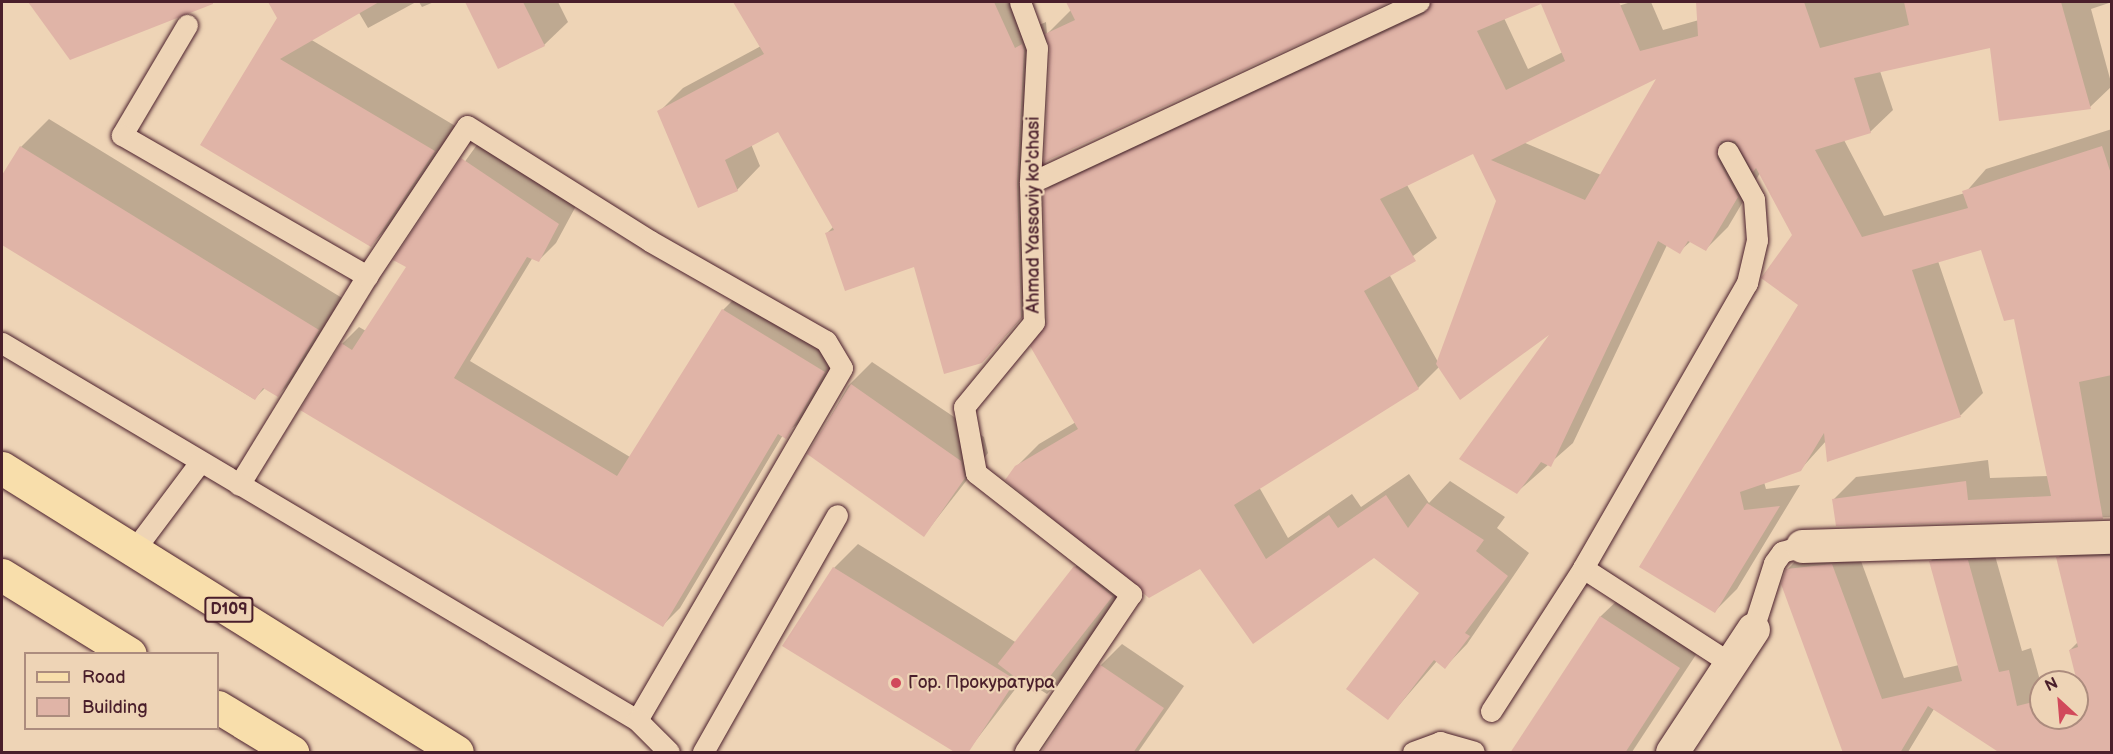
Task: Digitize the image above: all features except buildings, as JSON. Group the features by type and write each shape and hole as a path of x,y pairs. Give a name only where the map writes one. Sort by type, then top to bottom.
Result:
{"main road":[{"name":"D109","path":"2,468 457,753"},
{"path":"2,575 127,652"},
{"path":"219,708 292,753"}],"street":[{"path":"1802,546 2112,537"},
{"path":"1672,753 1753,629"}],"lane":[{"name":"Ahmad Yassaviy ko'chasi","path":"1020,2 1037,48 1030,183 1034,322 964,407 976,472 1131,594 1025,753"},
{"path":"1030,183 1419,2"},
{"path":"187,25 122,135 367,276"},
{"path":"239,485 367,276 467,126 650,241 826,341 842,368 637,720"},
{"path":"1491,711 1582,568 1747,283 1757,240 1754,199 1728,152"},
{"path":"2,343 637,720 669,753"},
{"path":"134,550 200,462"},
{"path":"703,753 837,515"},
{"path":"1753,629 1774,563 1782,552 1802,546"},
{"path":"1582,568 1730,663"},
{"path":"1413,753 1440,742 1474,753"}],"place":[{"name":"Гор. Прокуратура","path":"896,683"}]}
